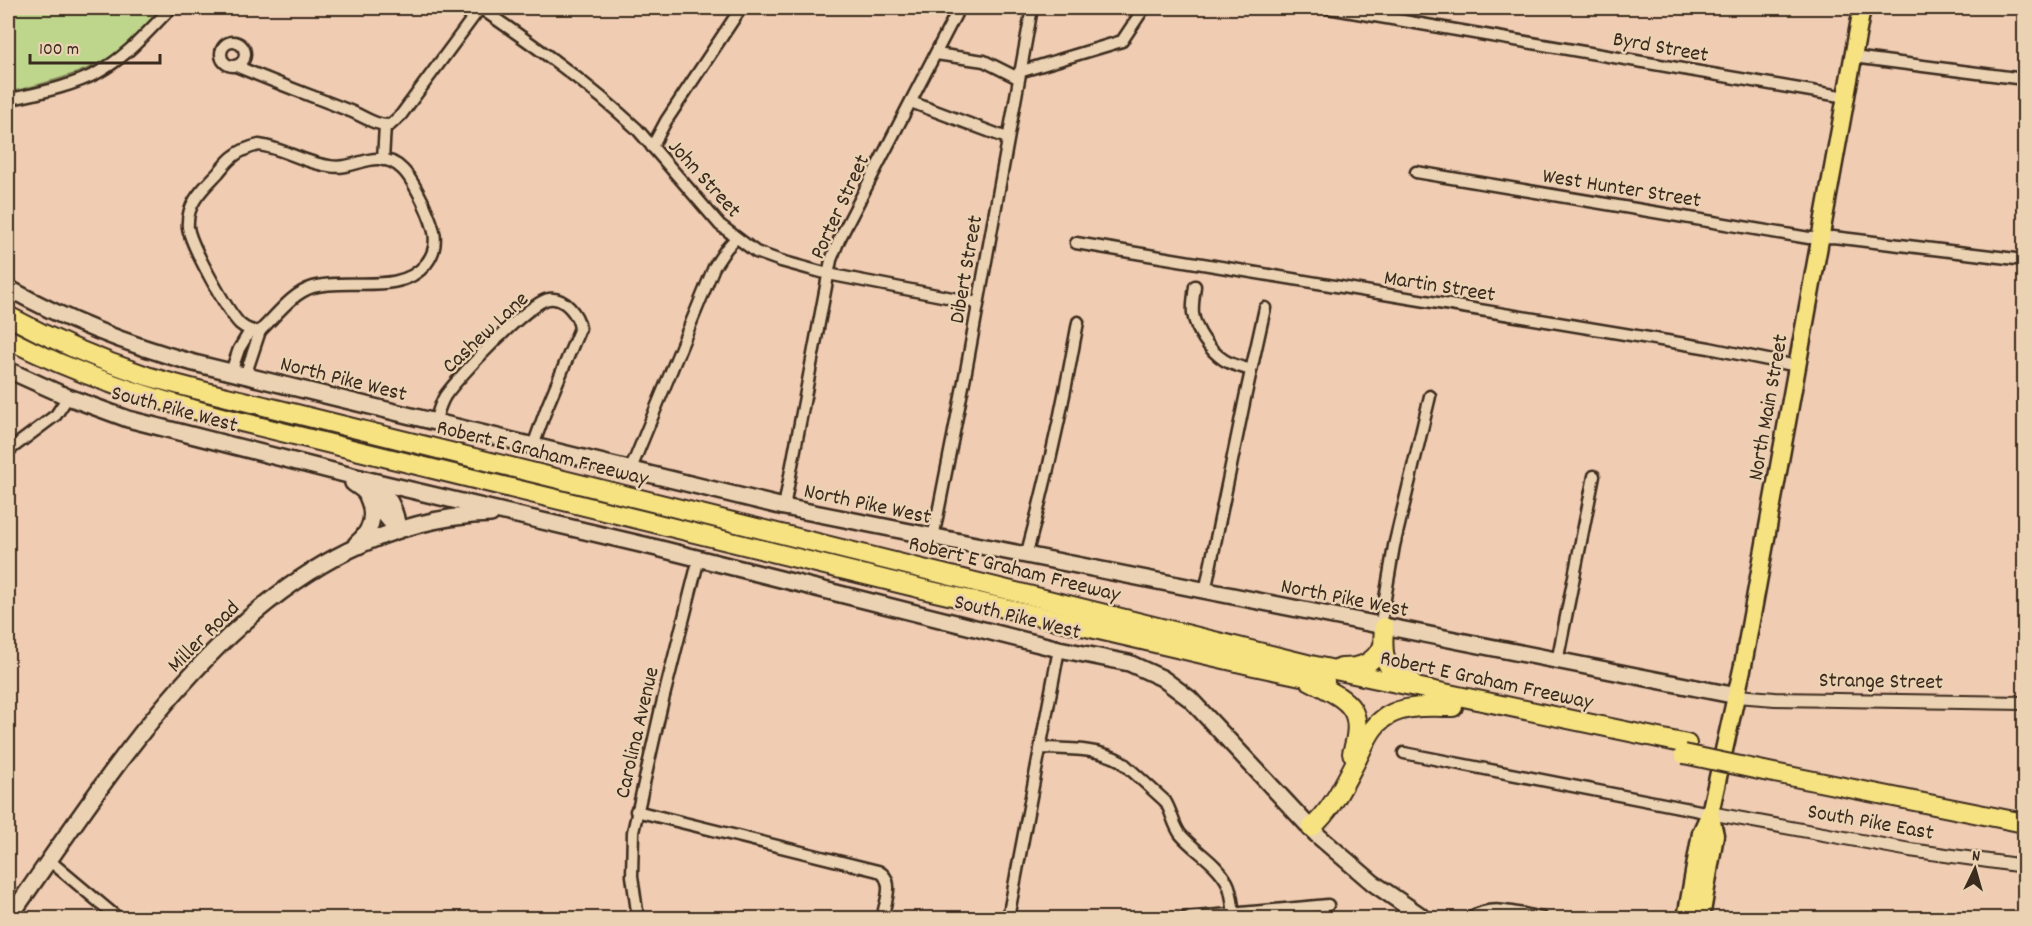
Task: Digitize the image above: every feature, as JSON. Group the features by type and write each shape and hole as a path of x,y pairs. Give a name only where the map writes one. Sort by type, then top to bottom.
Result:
{"highway":[{"name":"Robert E Graham Freeway","path":"8,315 81,352 148,376 1307,671"},
{"name":"Robert E Graham Freeway","path":"8,339 76,371 122,388 225,418 931,591 1924,799 1984,810 2025,814"},
{"path":"1384,627 1384,658 1392,671 1451,701"},
{"path":"1307,671 1358,668 1371,660 1383,647"},
{"path":"1307,671 1352,706 1358,730 1341,789"},
{"path":"1311,828 1326,814 1372,729 1381,720 1394,712 1451,701"},
{"name":"Robert E Graham Freeway","path":"1984,810 2025,823"}],"main road":[{"name":"North Main Street","path":"1710,813 1737,696 1862,8"},
{"name":"North Pike West","path":"8,288 72,321 163,355 630,471 784,507 933,538 1737,696"},
{"name":"South Pike West","path":"8,370 68,398 128,419 336,472 363,484 374,485 391,502 398,530"},
{"path":"363,484 516,514"},
{"path":"348,551 365,536 372,523 372,510 363,484"},
{"name":"Miller Road","path":"9,918 140,735 188,679 251,616 315,568 398,530 472,514 516,514"},
{"name":"South Pike West","path":"516,514 1059,649 1129,663 1162,678 1190,699 1311,828 1373,883 1424,918"},
{"path":"1686,918 1701,833 1710,813"},
{"path":"1701,918 1715,835 1710,813"}],"street":[{"path":"8,100 96,73 130,50 171,8"},
{"path":"236,66 390,125 401,115 480,8"},
{"name":"John Street","path":"480,8 590,88 632,124 705,210 720,225 756,252 828,274 978,303"},
{"path":"652,147 666,121 741,8"},
{"name":"Porter Street","path":"784,507 828,274 839,240 959,8"},
{"name":"Dibert Street","path":"933,538 1032,8"},
{"path":"936,54 984,61 1019,75 1122,41 1144,8"},
{"name":"Byrd Street","path":"1328,8 1846,97"},
{"path":"1853,57 2025,79"},
{"path":"911,102 1007,138"},
{"path":"383,160 385,125"},
{"path":"238,374 256,331 294,298 312,287 397,283 419,272 428,262 433,253 436,234 412,179 405,170 393,162 383,160 343,167 327,166 270,146 259,145 246,148 233,156 197,195 189,215 188,225 190,239 229,309 241,325 256,331"},
{"name":"West Hunter Street","path":"1416,172 1809,238 1833,237 1867,240 2025,260"},
{"path":"630,471 714,267 736,238"},
{"name":"Martin Street","path":"1076,243 1699,347 1797,366"},
{"path":"1195,286 1192,307 1194,318 1205,341 1226,361 1251,370"},
{"name":"Cashew Lane","path":"435,422 446,394 486,351 537,304 554,299 569,306 580,328 533,446"},
{"path":"1205,591 1265,308"},
{"path":"1026,556 1048,477 1078,322"},
{"path":"1384,627 1382,616 1394,546 1430,396"},
{"path":"8,451 56,415 68,398"},
{"path":"1557,662 1593,476"},
{"name":"Carolina Avenue","path":"638,918 632,851 636,811 699,558"},
{"path":"1008,918 1059,649"},
{"name":"Strange Street","path":"1737,696 1775,699 2025,703"},
{"path":"1041,748 1099,753 1113,756 1121,761 1165,801 1180,834 1228,882 1234,914"},
{"path":"1404,753 1710,813"},
{"path":"636,811 878,871 885,876 888,883 882,918"},
{"name":"South Pike East","path":"1710,813 1910,850 2025,866"},
{"path":"50,861 118,918"},
{"path":"1185,918 1328,905"},
{"path":"1472,918 1482,912 1492,910 1542,918"}],"green space":[{"path":"8,8 166,8 134,40 101,62 56,80 8,93"}]}
